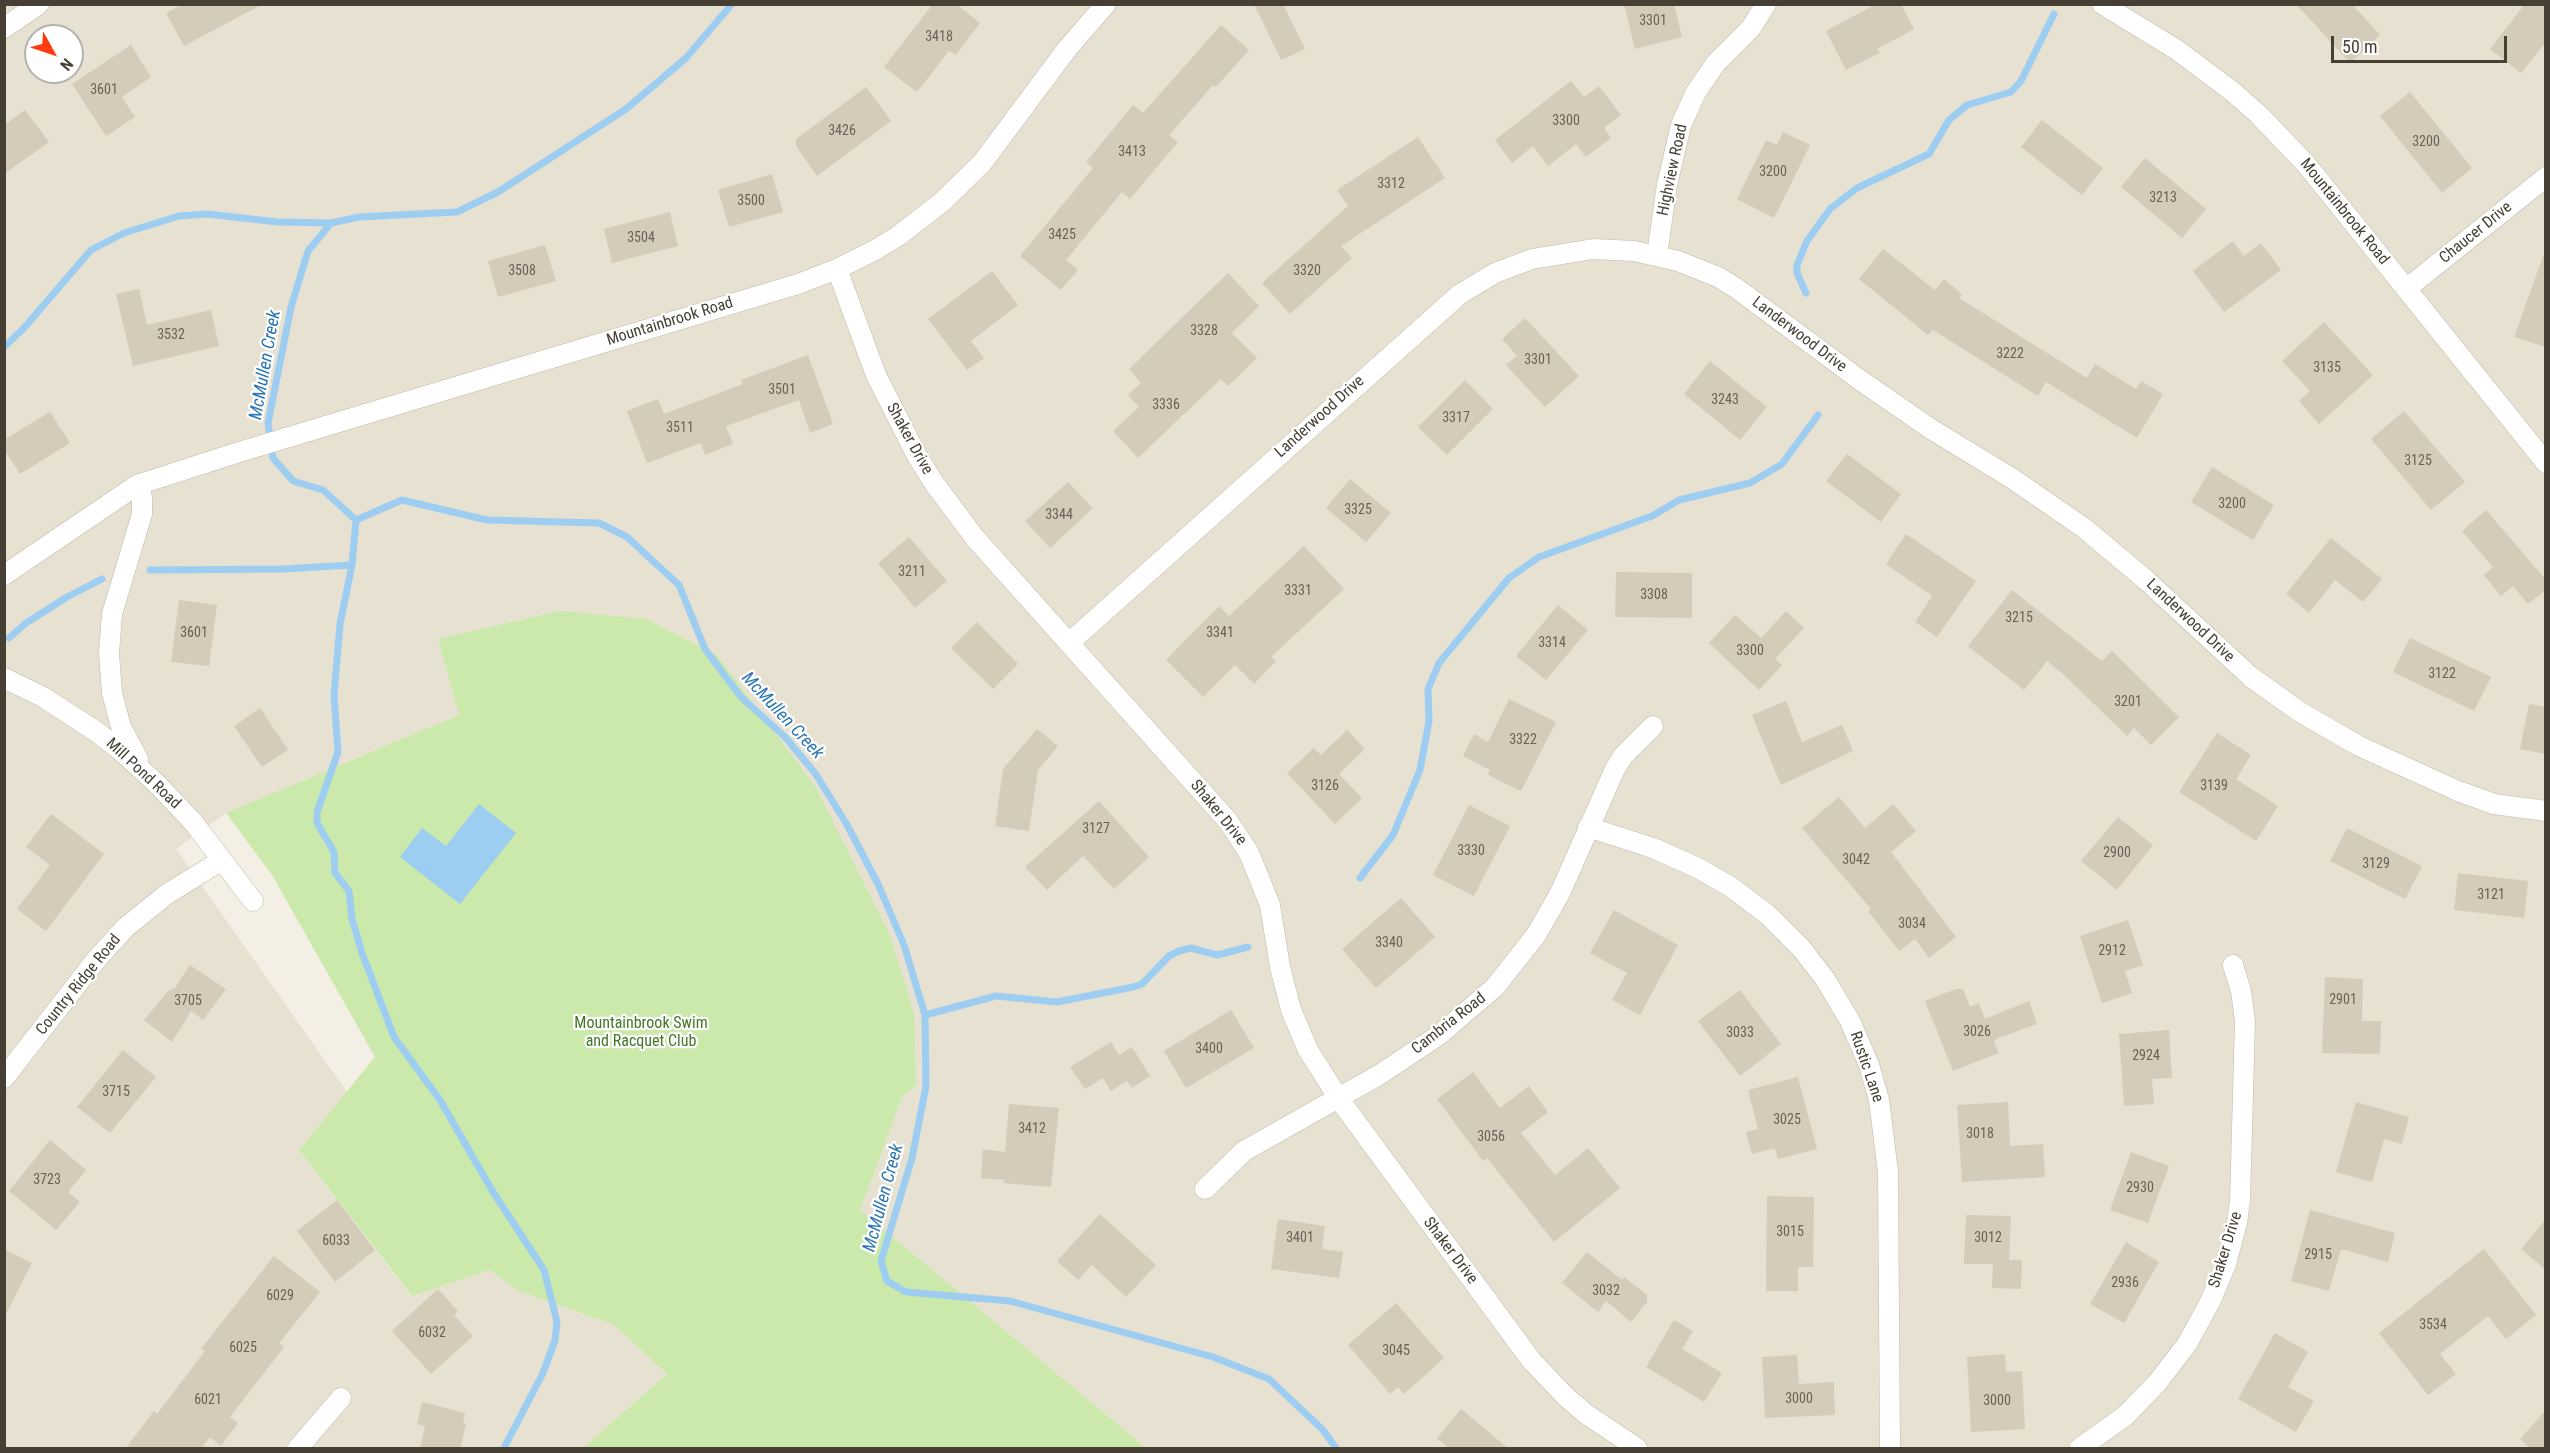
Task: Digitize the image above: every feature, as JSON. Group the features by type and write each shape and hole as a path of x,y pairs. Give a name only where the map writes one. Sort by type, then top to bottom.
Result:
{"street":[{"path":"4,28 39,4"},
{"name":"Mountainbrook Road","path":"4,575 137,485 236,453 798,284 837,269 898,236 942,202 998,144 1067,49 1106,4"},
{"name":"Highview Road","path":"1656,255 1667,185 1681,125 1696,92 1716,63 1751,28 1766,4"},
{"name":"Mountainbrook Road","path":"2102,4 2177,50 2258,114 2306,165 2546,463"},
{"name":"Chaucer Drive","path":"2406,289 2546,177"},
{"name":"Landerwood Drive","path":"1069,643 1460,294 1495,273 1532,259 1593,249 1634,251 1656,255 1708,273 1736,288 1931,429 2013,479 2084,528 2146,580 2251,677 2300,712 2359,746 2458,791 2494,804 2546,811"},
{"name":"Shaker Drive","path":"837,269 876,375 922,464 975,538 1228,821 1249,853 1270,905 1280,967 1291,1010 1308,1050 1340,1099 1531,1360 1566,1397 1586,1414 1637,1449"},
{"path":"137,485 142,497 142,514 112,614 109,653 112,693 121,727 136,756 158,785"},
{"name":"Mill Pond Road","path":"4,678 43,697 97,732 158,785 193,822 253,902"},
{"name":"Cambria Road","path":"1205,1190 1244,1151 1340,1099 1439,1035 1495,987 1536,935 1560,892 1619,762 1653,726"},
{"name":"Rustic Lane","path":"1588,827 1653,848 1698,868 1731,887 1768,915 1801,948 1825,979 1850,1021 1869,1065 1879,1100 1887,1162 1890,1449"},
{"name":"Country Ridge Road","path":"4,1078 96,960 125,928 167,894 222,860"},
{"name":"Shaker Drive","path":"2080,1449 2125,1416 2157,1383 2187,1344 2210,1302 2226,1264 2240,1201 2245,1022 2243,1001 2233,965"},
{"path":"298,1449 341,1398"}],"shaded area":[{"path":"5,5 2545,5 2545,1448 1146,1448 859,1210 902,1097 916,1085 438,639 459,715 226,813 176,849 347,1092 299,1150 411,1296 489,1270 519,1291 614,1325 667,1374 583,1448 5,1448"}],"green space":[{"name":"Mountainbrook Swim and Racquet Club","path":"560,611 646,619 717,655 816,788 891,938 914,1014 916,1085 902,1097 860,1210 1146,1448 583,1448 667,1374 614,1325 519,1291 489,1270 412,1296 299,1150 375,1057 272,875 226,813 459,715 438,639"}],"water":[{"path":"479,804 516,833 460,904 400,857 422,828 446,846"}],"building":[{"path":"183,4 263,4 184,46 166,13"},
{"path":"933,4 956,4 980,23 956,55 949,51 917,92 884,67"},
{"path":"1254,4 1283,4 1305,49 1281,60"},
{"path":"1624,4 1674,4 1682,37 1635,49"},
{"path":"1876,4 1901,4 1914,29 1877,49 1880,53 1846,70 1826,31"},
{"path":"2296,4 2352,4 2380,35 2350,63"},
{"path":"2525,4 2546,4 2546,42 2521,73 2490,49"},
{"path":"1221,25 1249,50 1216,87 1213,85 1169,135 1178,142 1130,199 1122,192 1066,260 1078,270 1061,290 1020,256 1093,168 1086,162 1133,105 1143,113"},
{"path":"131,45 151,77 122,97 135,117 106,136 72,84 84,84 84,76"},
{"path":"1571,81 1584,97 1599,86 1621,115 1604,128 1611,138 1586,157 1576,144 1548,166 1533,146 1512,163 1495,140"},
{"path":"866,87 891,121 817,176 796,146 796,139"},
{"path":"2410,92 2472,168 2442,193 2380,116"},
{"path":"25,110 49,142 4,174 4,125"},
{"path":"2042,120 2103,168 2082,195 2021,147"},
{"path":"1783,132 1810,145 1774,218 1737,199 1766,140 1777,145"},
{"path":"1418,137 1445,178 1341,246 1352,258 1290,314 1262,283 1348,206 1337,190"},
{"path":"2145,158 2206,209 2182,238 2121,187"},
{"path":"772,174 783,212 729,227 718,190"},
{"path":"670,212 678,246 612,263 604,229"},
{"path":"2233,241 2244,256 2261,243 2281,270 2224,312 2193,271"},
{"path":"545,245 556,281 498,297 488,261"},
{"path":"1883,249 1935,290 1944,279 1962,294 1959,298 2087,378 2095,364 2136,389 2141,381 2163,394 2137,438 2046,382 2038,396 1933,330 1928,335 1859,279"},
{"path":"2543,256 2546,257 2546,347 2514,337"},
{"path":"992,271 1018,305 971,341 984,358 967,370 928,319"},
{"path":"1228,273 1259,306 1232,333 1257,358 1228,386 1221,379 1138,458 1113,431 1139,407 1128,395 1141,383 1129,369"},
{"path":"139,289 147,325 211,310 219,346 133,366 116,294"},
{"path":"1525,318 1579,376 1545,407 1506,365 1517,356 1502,339"},
{"path":"2324,322 2373,375 2319,424 2299,401 2310,391 2282,361"},
{"path":"808,355 833,424 810,433 799,400 726,426 733,444 705,455 701,443 647,463 627,411 658,399 664,414 743,384 741,380"},
{"path":"1710,361 1767,407 1740,440 1684,394"},
{"path":"1465,380 1493,409 1447,455 1418,427"},
{"path":"2404,411 2465,482 2431,510 2371,439"},
{"path":"50,412 70,443 20,474 4,449 4,440"},
{"path":"1847,454 1901,494 1881,522 1826,481"},
{"path":"2212,467 2274,505 2253,540 2191,502"},
{"path":"1350,479 1391,513 1366,542 1326,508"},
{"path":"1068,482 1093,508 1050,548 1025,521"},
{"path":"2486,510 2546,580 2546,590 2528,604 2513,586 2501,596 2484,575 2493,567 2462,531"},
{"path":"1906,534 1976,581 1937,637 1915,622 1932,596 1886,564"},
{"path":"909,537 947,581 915,608 878,563"},
{"path":"2331,538 2382,579 2363,602 2335,580 2309,613 2286,594"},
{"path":"1304,546 1344,589 1271,657 1276,661 1254,684 1235,665 1203,697 1166,660 1219,606 1229,616"},
{"path":"1616,572 1692,573 1692,618 1615,617"},
{"path":"2012,590 2102,661 2112,651 2179,717 2151,745 2134,728 2127,736 2047,661 2024,690 1968,646"},
{"path":"179,600 217,605 209,666 171,662"},
{"path":"1558,605 1588,630 1546,680 1516,656"},
{"path":"1786,611 1804,628 1775,659 1782,665 1759,690 1709,643 1735,615 1761,638"},
{"path":"977,622 1018,664 993,689 951,648"},
{"path":"2410,638 2491,677 2474,711 2393,672"},
{"path":"1509,699 1556,722 1521,791 1488,775 1490,770 1463,756 1474,734 1488,742"},
{"path":"1786,701 1802,742 1842,725 1853,751 1781,785 1752,715"},
{"path":"2529,704 2546,707 2546,754 2520,749"},
{"path":"260,708 288,750 262,767 234,726"},
{"path":"1037,729 1058,746 1038,770 1029,831 995,826 1003,769"},
{"path":"1347,730 1365,749 1339,774 1362,798 1335,824 1287,773 1314,748 1321,755"},
{"path":"2217,733 2251,755 2236,779 2278,806 2256,841 2179,792"},
{"path":"1839,797 1865,828 1893,804 1916,831 1891,852 1956,937 1929,958 1915,939 1899,951 1868,911 1871,909 1802,828"},
{"path":"1099,801 1149,857 1114,889 1083,856 1047,890 1025,867"},
{"path":"1469,805 1510,826 1474,896 1433,875"},
{"path":"51,814 104,854 46,931 17,909 50,865 26,847"},
{"path":"2118,817 2153,845 2117,890 2081,861"},
{"path":"2347,828 2422,866 2405,899 2330,861"},
{"path":"2458,873 2528,881 2524,918 2454,910"},
{"path":"1401,898 1435,937 1376,988 1342,949"},
{"path":"1614,910 1678,945 1640,1015 1612,1000 1627,973 1590,953"},
{"path":"2128,920 2143,965 2125,971 2132,993 2102,1003 2080,936"},
{"path":"190,965 226,989 203,1020 191,1011 172,1042 144,1020 168,991 175,988"},
{"path":"2325,977 2363,979 2362,1021 2381,1021 2380,1054 2322,1053"},
{"path":"1956,989 1963,989 1970,1007 1979,1003 1985,1019 2029,1001 2037,1024 1998,1038 1994,1041 1999,1053 1953,1071 1925,1001"},
{"path":"1740,990 1781,1044 1740,1076 1698,1021"},
{"path":"1231,1010 1254,1048 1186,1088 1164,1051"},
{"path":"2169,1030 2172,1078 2152,1079 2154,1104 2124,1106 2119,1034"},
{"path":"1111,1042 1119,1055 1132,1047 1150,1076 1132,1088 1127,1081 1111,1091 1103,1078 1085,1089 1070,1067"},
{"path":"123,1050 156,1077 110,1133 77,1107"},
{"path":"1473,1072 1500,1108 1529,1086 1548,1112 1521,1133 1555,1175 1588,1148 1620,1188 1554,1242 1487,1158 1483,1161 1437,1099"},
{"path":"1798,1077 1817,1149 1778,1159 1775,1148 1752,1154 1746,1132 1758,1129 1748,1090"},
{"path":"2008,1102 2010,1146 2043,1144 2045,1177 1962,1182 1957,1105"},
{"path":"2356,1102 2409,1117 2402,1144 2384,1139 2372,1182 2336,1172"},
{"path":"1009,1104 1059,1108 1051,1187 1003,1183 1004,1180 981,1178 983,1149 1005,1152"},
{"path":"50,1140 86,1170 68,1192 80,1202 56,1230 9,1191"},
{"path":"2131,1152 2169,1166 2148,1223 2110,1210"},
{"path":"1767,1196 1814,1197 1813,1267 1798,1267 1798,1291 1766,1291"},
{"path":"337,1200 375,1250 335,1282 297,1231"},
{"path":"2310,1210 2395,1233 2388,1262 2341,1249 2329,1291 2291,1281"},
{"path":"1100,1214 1156,1265 1126,1297 1092,1265 1078,1280 1057,1261"},
{"path":"1966,1215 2011,1216 2009,1260 2022,1260 2021,1289 1992,1288 1993,1264 1964,1264"},
{"path":"1278,1219 1325,1226 1322,1249 1343,1252 1339,1278 1271,1269"},
{"path":"2546,1219 2546,1270 2521,1249"},
{"path":"2126,1242 2159,1262 2124,1323 2090,1304"},
{"path":"4,1249 32,1263 4,1318"},
{"path":"2484,1249 2536,1315 2506,1339 2488,1316 2440,1354 2456,1374 2428,1395 2379,1333"},
{"path":"1587,1252 1622,1280 1624,1277 1647,1295 1647,1302 1631,1322 1606,1301 1598,1312 1562,1283"},
{"path":"274,1256 320,1292 279,1343 284,1347 230,1417 238,1423 221,1446 210,1437 201,1449 125,1449 154,1411 157,1414 205,1351 201,1349"},
{"path":"438,1289 458,1311 454,1315 473,1336 431,1374 392,1331"},
{"path":"1396,1303 1444,1358 1404,1394 1398,1387 1390,1394 1348,1345"},
{"path":"1674,1320 1693,1331 1682,1349 1722,1373 1704,1402 1646,1367"},
{"path":"2275,1333 2308,1352 2288,1387 2314,1401 2296,1432 2238,1399"},
{"path":"2005,1354 2006,1372 2022,1371 2025,1429 1971,1432 1967,1357"},
{"path":"1797,1355 1799,1384 1834,1382 1835,1415 1765,1418 1762,1357"},
{"path":"422,1402 465,1413 463,1423 466,1424 460,1449 420,1449 425,1426 417,1424"},
{"path":"1461,1409 1509,1449 1449,1449 1437,1438"},
{"path":"2546,1410 2546,1449 2531,1449 2520,1439"}],"waterway":[{"name":"McMullen Creek","path":"4,347 24,328 91,250 124,233 179,216 207,214 278,222 331,223 359,217 457,212 498,192 626,109 686,58 732,4"},
{"path":"1806,293 1797,273 1797,265 1807,241 1830,209 1857,188 1929,154 1949,120 1967,105 2011,92 2021,81 2054,14"},
{"name":"McMullen Creek","path":"331,223 308,251 291,307 268,423 273,458 293,481 323,490 356,520"},
{"path":"1360,878 1393,835 1420,770 1429,721 1428,689 1439,663 1509,578 1539,557 1652,516 1679,500 1750,483 1782,464 1818,415"},
{"name":"McMullen Creek","path":"356,520 402,500 487,520 599,523 627,537 679,585 705,649 741,697 785,737 815,773 846,823 878,884 904,945 925,1015 926,1086 912,1158 881,1261 887,1281 906,1292 1010,1301 1213,1357 1269,1379 1323,1430 1336,1448"},
{"path":"356,520 352,565 340,624 334,695 338,752 317,812 317,823 334,852 335,873 349,891 352,919 362,953 394,1037 440,1100 493,1192 544,1270 557,1322 555,1340 543,1373 504,1448"},
{"path":"150,570 283,569 352,565"},
{"path":"9,638 26,623 67,597 102,579"},
{"path":"925,1015 996,996 1057,1002 1133,987 1142,984 1169,956 1179,951 1191,948 1217,955 1248,947"}]}
